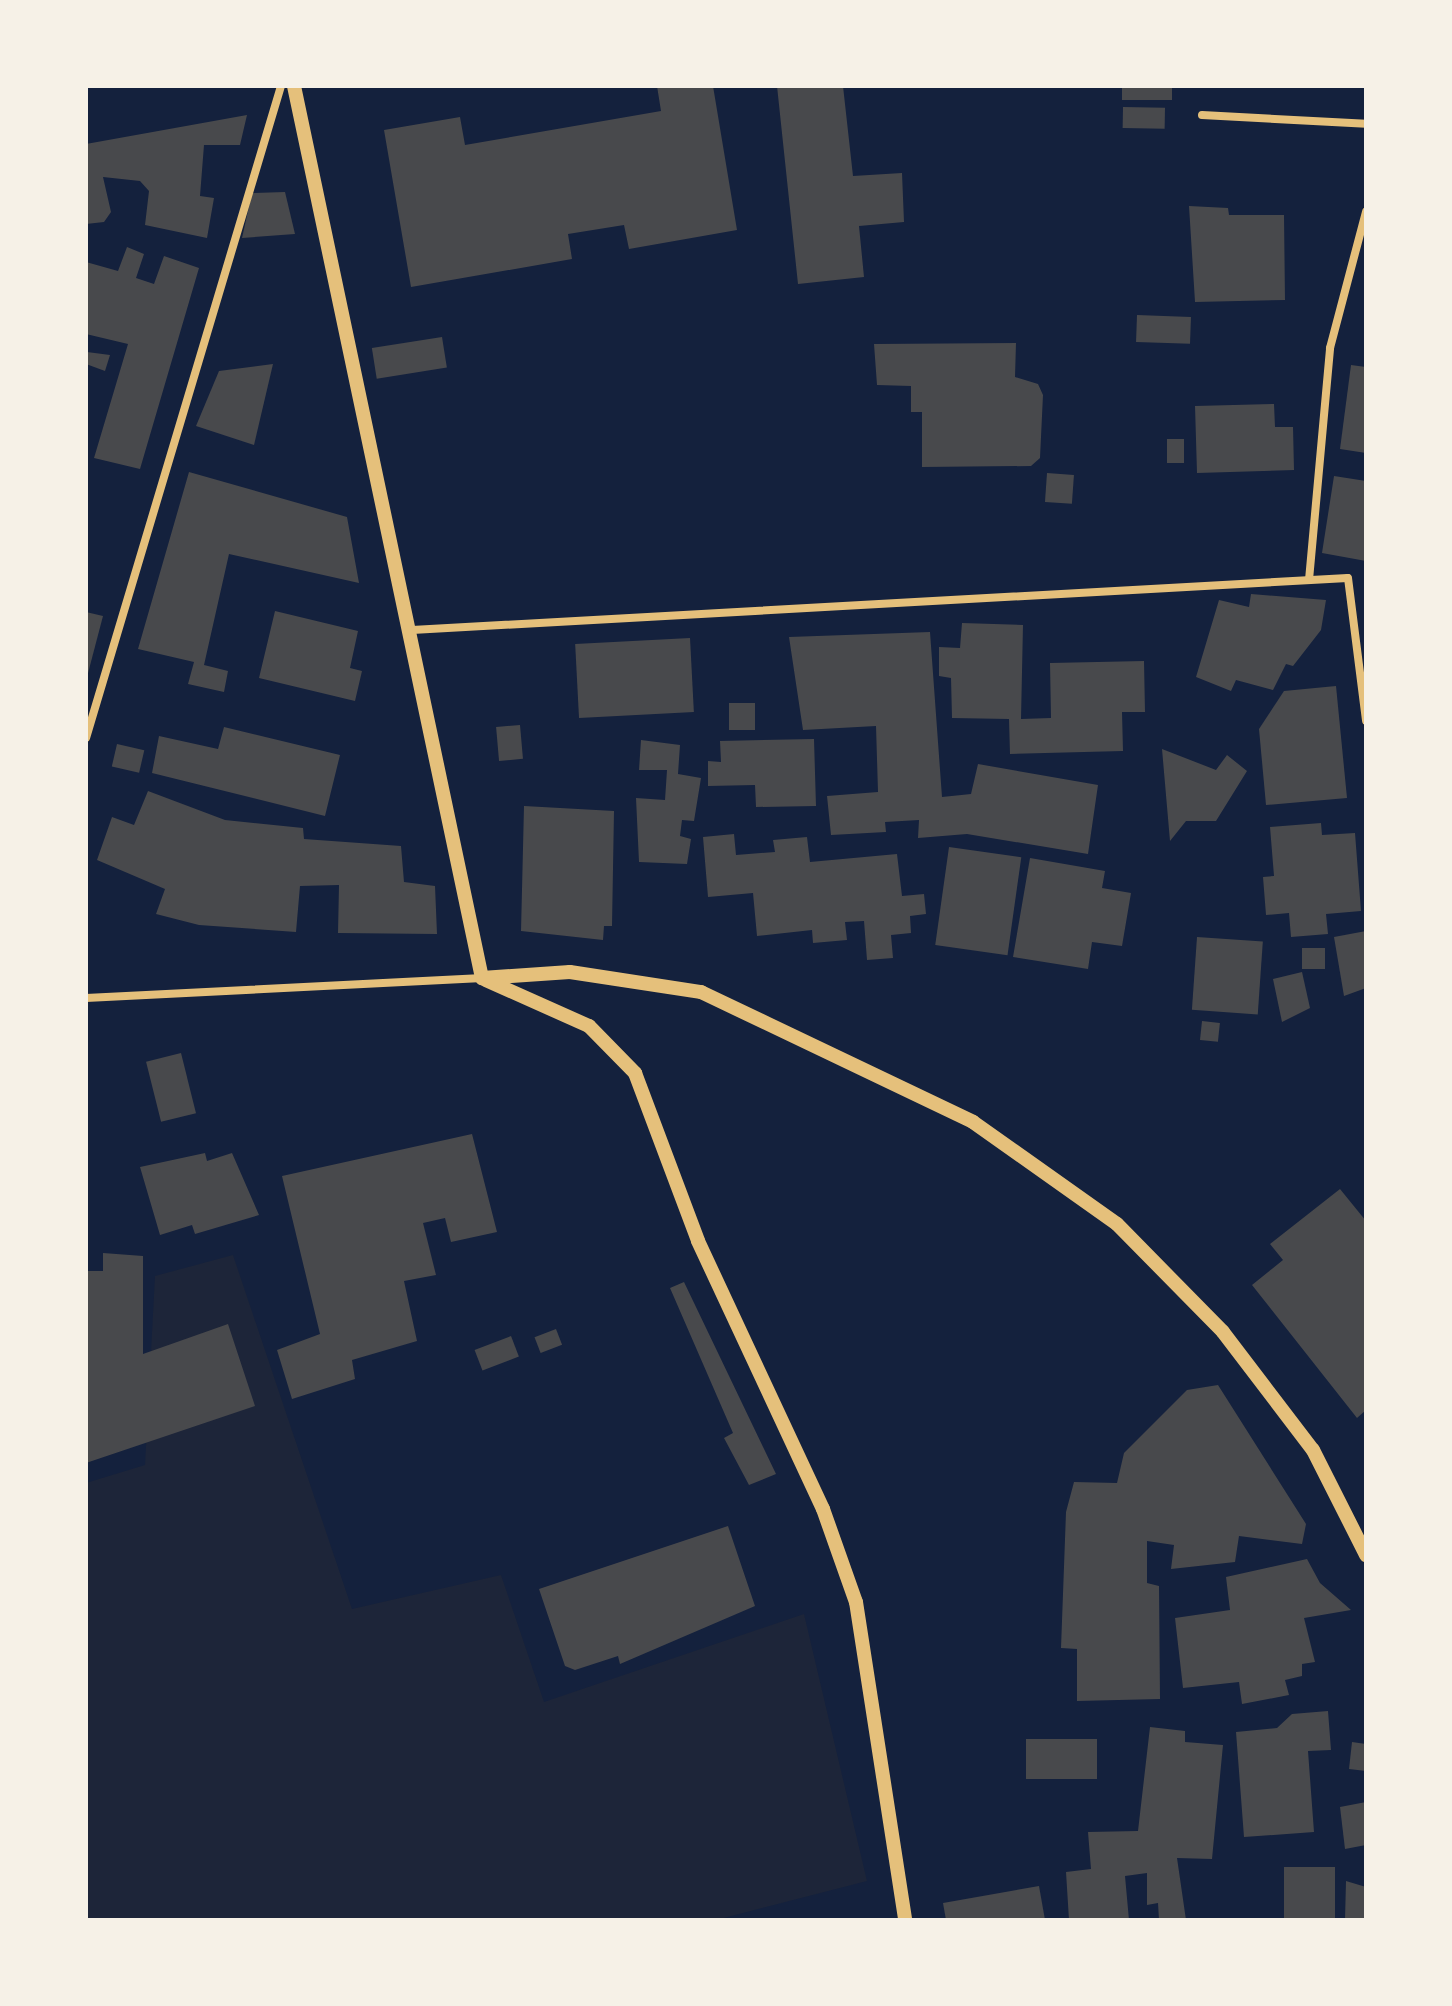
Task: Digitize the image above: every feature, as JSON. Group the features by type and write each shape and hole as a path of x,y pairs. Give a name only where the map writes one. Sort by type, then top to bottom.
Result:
{"street":[{"path":"86,738 281,86"},
{"path":"294,86 412,630 482,978"},
{"path":"1202,115 1366,124"},
{"path":"1309,580 1330,348 1366,212"},
{"path":"412,630 1348,578 1366,721"},
{"path":"86,998 570,972 701,992 973,1122 1117,1224 1223,1332 1313,1450 1366,1555"},
{"path":"482,978 589,1026 635,1073 698,1241 823,1509 856,1602 905,1920"}],"shaded area":[{"path":"233,1255 352,1609 501,1575 544,1702 804,1614 867,1881 716,1920 86,1920 86,1483 145,1465 155,1276"}],"building":[{"path":"657,86 713,86 737,230 629,249 624,225 568,234 572,259 411,287 384,130 460,117 465,145 661,111"},
{"path":"777,86 843,86 853,176 902,173 904,222 859,226 864,277 798,284"},
{"path":"1122,86 1172,86 1172,100 1122,100"},
{"path":"1123,107 1165,108 1165,129 1123,128"},
{"path":"247,115 240,145 204,145 200,196 214,198 207,238 145,225 149,191 140,181 103,177 111,212 104,222 86,224 86,144"},
{"path":"285,192 295,234 242,238 252,193"},
{"path":"1189,206 1228,208 1229,215 1284,215 1285,300 1195,302"},
{"path":"127,247 144,254 136,278 154,284 164,256 199,268 140,469 94,458 128,344 86,334 86,262 118,271"},
{"path":"1137,315 1191,317 1190,344 1136,342"},
{"path":"442,337 447,368 377,379 372,348"},
{"path":"1016,343 1015,377 1038,384 1043,395 1040,458 1031,466 922,467 922,412 911,412 911,386 877,385 874,344"},
{"path":"87,352 110,355 105,371 86,364"},
{"path":"273,364 254,445 196,426 219,371"},
{"path":"1351,365 1366,367 1366,453 1340,449"},
{"path":"1274,404 1275,427 1293,427 1294,470 1197,473 1195,406"},
{"path":"1167,439 1184,439 1184,463 1167,463"},
{"path":"189,472 347,517 359,583 229,554 204,665 228,671 224,692 188,684 194,662 138,649"},
{"path":"1047,473 1074,475 1072,504 1045,502"},
{"path":"1334,476 1366,481 1366,561 1322,553"},
{"path":"1251,594 1326,600 1321,630 1293,666 1286,664 1273,690 1236,680 1231,691 1196,677 1219,600 1249,607"},
{"path":"275,611 358,631 350,668 362,671 355,701 259,678"},
{"path":"86,612 103,616 87,677 86,677"},
{"path":"962,623 1023,625 1021,719 1051,718 1050,663 1144,661 1145,712 1122,712 1123,751 1010,754 1009,719 952,718 951,678 939,676 939,647 960,648"},
{"path":"930,632 942,797 971,794 978,764 1098,785 1088,854 967,834 918,838 919,820 885,822 886,832 831,835 827,796 878,792 876,726 803,730 789,637"},
{"path":"690,638 694,712 579,718 575,644"},
{"path":"1336,686 1347,798 1266,805 1259,729 1284,691"},
{"path":"729,703 755,703 755,730 729,730"},
{"path":"520,725 523,759 499,761 496,727"},
{"path":"224,727 340,755 325,816 152,773 159,736 218,749"},
{"path":"814,739 816,806 756,807 755,785 708,786 708,761 721,762 720,741"},
{"path":"641,740 680,745 678,774 701,778 694,821 682,820 680,836 691,839 687,864 639,862 636,798 665,800 667,770 639,770"},
{"path":"117,744 144,750 139,773 112,766"},
{"path":"1162,749 1216,770 1227,755 1247,771 1216,821 1186,821 1170,841"},
{"path":"148,791 225,820 303,828 304,839 401,846 404,882 435,886 437,934 338,933 339,885 300,886 296,932 199,925 156,914 165,889 97,860 112,817 134,825"},
{"path":"524,806 614,811 612,926 604,926 603,940 521,931"},
{"path":"1321,823 1322,835 1355,833 1361,911 1326,914 1328,934 1291,937 1289,913 1266,915 1263,877 1274,876 1270,827"},
{"path":"734,834 736,855 775,852 773,840 807,837 810,862 897,854 902,896 924,894 926,914 910,916 911,933 891,935 893,958 867,960 864,921 845,922 847,940 813,943 812,930 757,936 753,893 708,897 703,837"},
{"path":"949,847 1021,857 1008,955 935,945"},
{"path":"1030,858 1105,871 1102,888 1131,893 1122,946 1092,942 1088,969 1013,957"},
{"path":"1366,931 1366,988 1344,996 1334,937"},
{"path":"1197,937 1263,942 1258,1014 1192,1010"},
{"path":"1302,948 1325,948 1325,969 1302,969"},
{"path":"1302,972 1310,1008 1282,1022 1273,979"},
{"path":"1202,1021 1220,1023 1218,1042 1200,1040"},
{"path":"181,1053 196,1113 161,1122 146,1062"},
{"path":"472,1134 497,1232 451,1242 445,1218 423,1223 436,1275 404,1281 417,1341 352,1360 355,1379 292,1399 277,1350 320,1334 282,1176"},
{"path":"205,1153 207,1161 232,1153 259,1215 195,1234 192,1225 160,1235 140,1167"},
{"path":"1340,1189 1366,1221 1366,1410 1357,1418 1252,1285 1283,1260 1270,1244"},
{"path":"103,1253 143,1256 143,1354 228,1324 255,1406 86,1463 86,1271 103,1271"},
{"path":"684,1282 776,1474 749,1485 724,1438 733,1433 670,1288"},
{"path":"556,1329 562,1345 541,1353 535,1337"},
{"path":"511,1336 519,1357 482,1371 475,1350"},
{"path":"1218,1385 1306,1524 1302,1544 1239,1536 1235,1562 1171,1569 1174,1545 1147,1541 1147,1583 1159,1586 1160,1699 1077,1701 1077,1649 1061,1648 1066,1512 1074,1482 1117,1483 1124,1453 1187,1390"},
{"path":"728,1526 755,1606 620,1664 618,1656 575,1670 565,1666 539,1589"},
{"path":"1307,1559 1320,1583 1351,1610 1304,1618 1315,1662 1302,1664 1302,1676 1285,1680 1289,1695 1242,1704 1239,1682 1183,1688 1175,1618 1230,1610 1226,1577"},
{"path":"1328,1711 1331,1750 1308,1751 1314,1832 1244,1837 1236,1732 1277,1728 1292,1714"},
{"path":"1150,1727 1185,1731 1185,1742 1223,1745 1212,1859 1177,1858 1186,1920 1159,1920 1158,1903 1147,1905 1147,1873 1125,1876 1129,1920 1069,1920 1066,1872 1091,1869 1088,1832 1138,1831"},
{"path":"1026,1739 1097,1739 1097,1779 1026,1779"},
{"path":"1352,1742 1366,1744 1366,1771 1349,1769"},
{"path":"1366,1802 1366,1845 1345,1849 1340,1807"},
{"path":"1284,1867 1335,1867 1335,1920 1284,1920"},
{"path":"1346,1881 1366,1887 1366,1920 1345,1920"},
{"path":"1039,1886 1045,1920 946,1920 943,1903"}]}
